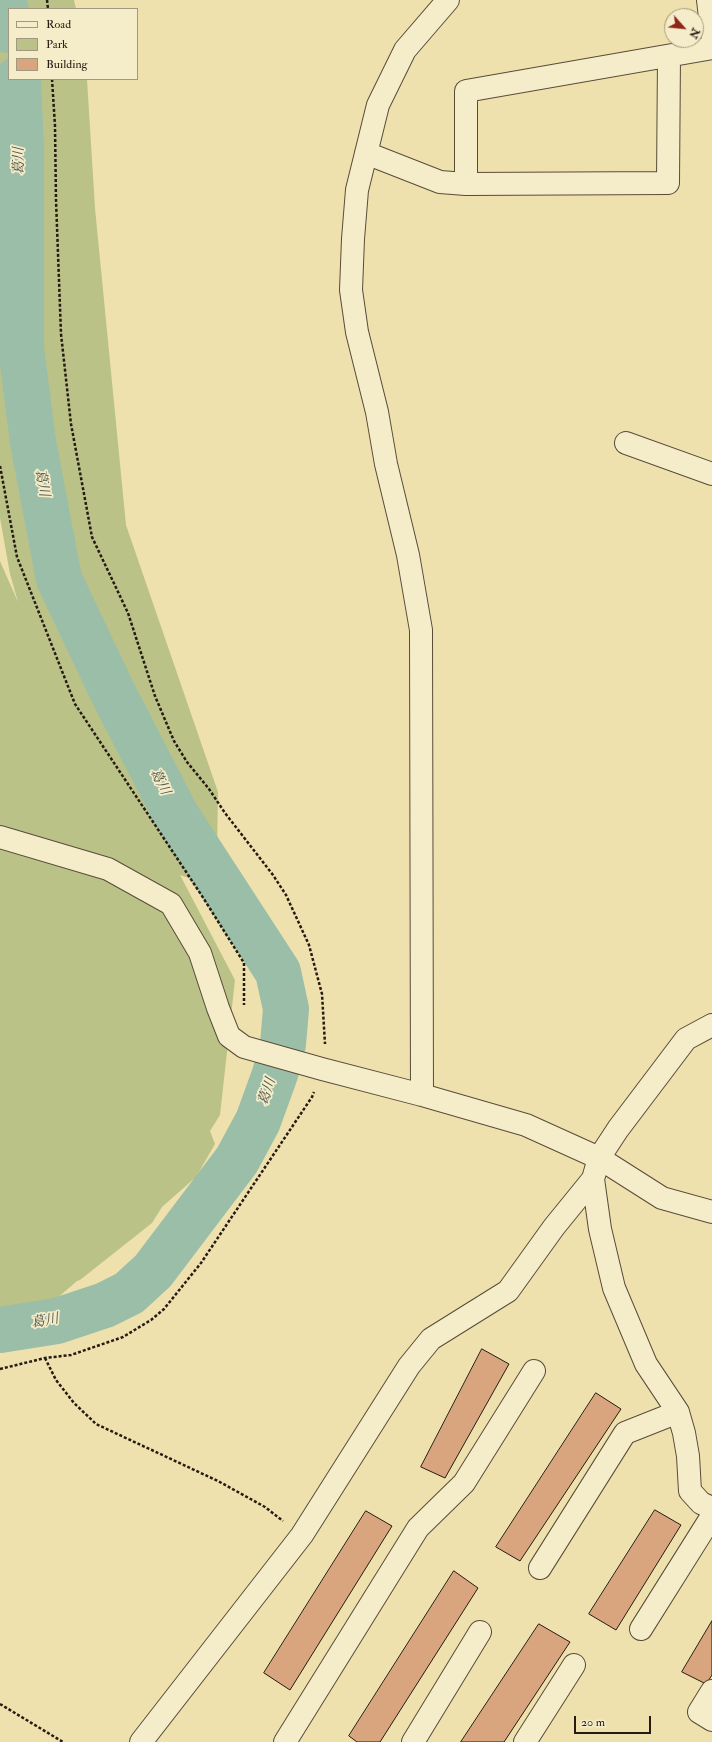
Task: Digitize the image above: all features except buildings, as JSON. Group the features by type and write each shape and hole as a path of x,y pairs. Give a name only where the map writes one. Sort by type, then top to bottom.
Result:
{"street":[{"path":"422,1095 421,630 408,555 386,464 377,412 357,332 351,290 357,190 378,104 405,50 448,0"},
{"path":"708,0 712,35"},
{"path":"466,184 466,91 712,48"},
{"path":"366,153 440,182 466,184 668,183 669,56"},
{"path":"626,443 712,474"},
{"path":"0,837 108,869 171,904 200,953 229,1036 246,1048 422,1095 526,1125 599,1158 662,1198 712,1212"},
{"path":"144,1741 302,1535 409,1366 431,1339 508,1291 554,1227 593,1178 599,1158 618,1129 686,1039 712,1025"},
{"path":"593,1178 600,1229 614,1288 646,1364 678,1412 688,1456 690,1491 701,1503 712,1508"},
{"path":"285,1742 418,1528 464,1483 534,1371"},
{"path":"540,1568 625,1433 678,1412"},
{"path":"641,1629 712,1516"},
{"path":"413,1742 480,1632"},
{"path":"525,1742 574,1665"},
{"path":"712,1691 699,1712 712,1720"}],"path":[{"path":"0,1369 45,1358 71,1355 123,1337 151,1320 164,1309 201,1263 312,1097 321,1069 325,1046 322,994 309,945 286,895 273,875 224,813 209,789 187,762 174,741 155,696 128,613 92,537 71,424 61,334 55,126 52,80"},
{"path":"0,466 17,557 75,704 204,899 244,963 244,1009"},
{"path":"45,1358 56,1380 74,1403 96,1424 225,1485 265,1507 302,1535"},
{"path":"0,1704 63,1742"}],"green space":[{"path":"0,0 74,0 76,8 8,8 8,80 87,80 95,208 126,525 218,792 217,853 206,884 180,875 235,980 220,1115 210,1131 215,1144 196,1177 162,1207 152,1223 77,1281 0,1348 0,561 18,602 10,574 0,518"}],"waterway":[{"name":"葛川","path":"4,0 8,24"},
{"name":"葛川","path":"0,1330 57,1321 105,1305 129,1293 153,1271 237,1160 258,1121 275,1074 283,1044 286,1009 278,972 176,815 114,695 59,579 33,442 21,348 21,152 18,80"}]}
